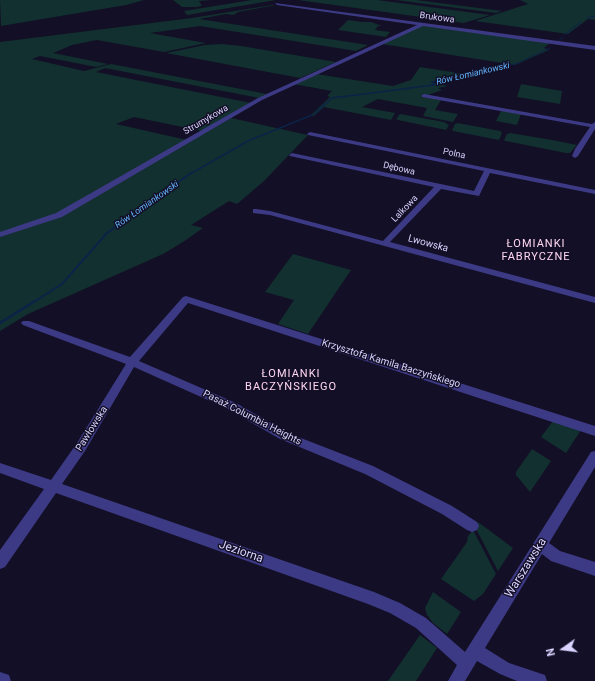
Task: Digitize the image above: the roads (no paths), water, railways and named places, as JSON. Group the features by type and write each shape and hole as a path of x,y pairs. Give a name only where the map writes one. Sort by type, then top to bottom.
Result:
{"street":[{"name":"Brukowa","path":"277,4 595,48"},
{"name":"Strumykowa","path":"0,235 58,215 260,98 423,24"},
{"path":"424,96 594,126 578,148 575,156"},
{"name":"Polna","path":"310,134 595,192"},
{"name":"Dębowa","path":"292,154 476,194 488,170"},
{"name":"Lalkowa","path":"384,244 439,187"},
{"name":"Lwowska","path":"256,211 270,213 595,300"},
{"name":"Pawłowska","path":"0,562 81,447 132,362 186,299"},
{"name":"Krzysztofa Kamila Baczyńskiego","path":"186,299 595,431"},
{"name":"Pasaż Columbia Heights","path":"26,323 132,362 232,406 284,436 369,470 446,510 472,526"},
{"name":"Warszawska","path":"456,681 595,456"},
{"name":"Jeziorna","path":"0,468 369,597 395,608 421,623 467,664"},
{"path":"540,545 556,556 595,569"},
{"path":"475,650 505,669 539,681"}],"water":[{"path":"487,66 504,68 476,75 466,72"}],"waterway":[{"name":"Rów Łomiankowski","path":"587,18 595,16"},
{"name":"Rów Łomiankowski","path":"564,35 581,22"},
{"name":"Rów Łomiankowski","path":"557,42 563,37"},
{"name":"Rów Łomiankowski","path":"500,68 518,63 550,48"},
{"name":"Rów Łomiankowski","path":"462,76 473,74"},
{"name":"Rów Łomiankowski","path":"462,76 467,75"},
{"name":"Rów Łomiankowski","path":"314,114 332,98 434,85 432,82 462,76"},
{"name":"Rów Łomiankowski","path":"190,174 248,141 312,115"},
{"name":"Rów Łomiankowski","path":"34,302 62,284 107,233 191,173"},
{"name":"Rów Łomiankowski","path":"0,323 35,301"}],"district":[{"name":"ŁOMIANKI FABRYCZNE","path":"536,250"},
{"name":"ŁOMIANKI BACZYŃSKIEGO","path":"291,380"}]}
